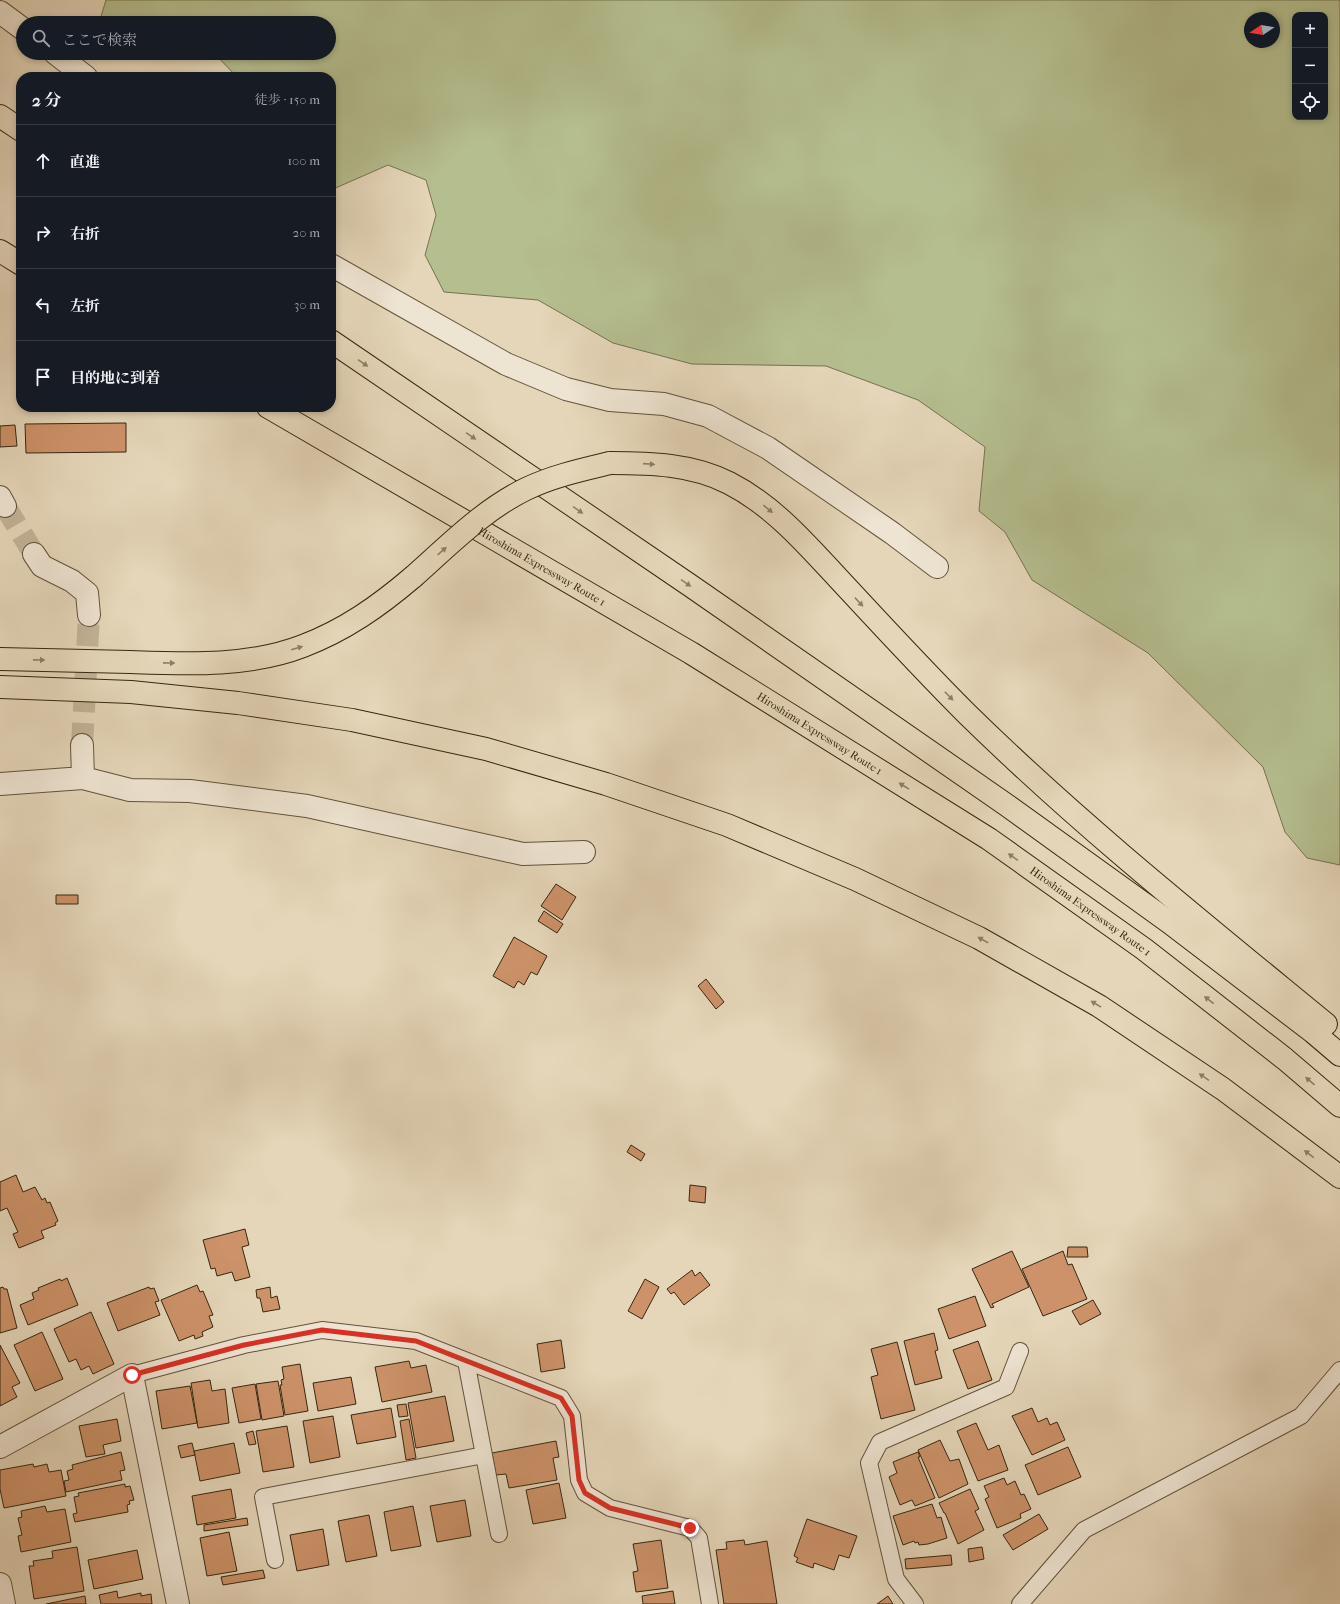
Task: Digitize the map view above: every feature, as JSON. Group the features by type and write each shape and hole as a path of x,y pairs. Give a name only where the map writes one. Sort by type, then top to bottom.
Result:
{"highway":[{"path":"0,116 16,127"},
{"path":"0,251 16,261"},
{"path":"336,344 691,586 1008,806 1169,922 1312,1032 1340,1056"},
{"name":"Hiroshima Expressway Route 1","path":"277,412 691,653 989,839 1144,949 1285,1059 1340,1106"},
{"path":"0,659 209,663 262,657 302,646 344,628 380,605 488,512 525,489 568,473 610,463 650,463 688,469 728,483 766,507 808,545 893,638 965,712 1056,799 1156,885 1340,1036"},
{"path":"0,687 131,692 238,703 352,720 486,749 606,784 727,825 855,879 979,938 1092,1002 1223,1089 1340,1177"}],"street":[{"path":"0,12 16,24"},
{"path":"63,60 79,72"},
{"path":"336,268 506,364 566,389 610,400 664,404 708,416 768,448 892,533 938,567"},
{"path":"34,554 42,566 72,581 87,593 89,615"},
{"path":"82,745 83,778"},
{"path":"0,784 83,778 130,790 190,791 307,806 523,854 584,852"},
{"path":"0,1447 132,1375 178,1604"},
{"path":"0,1584 4,1604"}],"lane":[{"path":"132,1375 244,1345 322,1330 416,1341 561,1398 572,1416 579,1480 585,1493 610,1508 690,1528 699,1538 710,1604"},
{"path":"915,1604 896,1579 869,1463 880,1442 1006,1387 1020,1351"},
{"path":"466,1361 499,1534"},
{"path":"1020,1604 1084,1530 1301,1416 1340,1370"},
{"path":"275,1560 263,1497 484,1455"}],"green space":[{"path":"106,0 1340,0 1340,865 1307,858 1285,832 1263,767 1148,653 1032,580 1005,532 979,511 985,447 918,400 826,366 692,364 613,343 538,300 444,292 425,255 436,215 426,180 388,165 336,188 336,72 232,72 221,60 336,60 336,16 101,16"}],"building":[{"path":"126,423 126,452 26,453 25,424"},
{"path":"15,425 17,446 0,447 0,426"},
{"path":"556,884 576,897 562,920 541,906"},
{"path":"56,895 78,895 78,904 56,904"},
{"path":"544,911 563,924 557,933 538,921"},
{"path":"514,937 547,956 537,975 531,972 524,985 518,981 514,988 493,976"},
{"path":"706,979 724,1002 716,1009 698,986"},
{"path":"631,1145 645,1154 641,1161 627,1152"},
{"path":"16,1175 23,1192 35,1187 42,1200 45,1198 47,1203 50,1202 58,1221 55,1223 56,1225 41,1231 44,1238 19,1248 13,1234 18,1232 7,1208 0,1211 0,1182"},
{"path":"690,1185 706,1187 705,1203 689,1201"},
{"path":"245,1229 249,1245 242,1247 250,1277 235,1281 232,1272 217,1276 215,1268 211,1269 203,1240"},
{"path":"1068,1247 1087,1247 1088,1257 1067,1257"},
{"path":"1012,1251 1029,1287 992,1304 994,1307 991,1308 972,1269"},
{"path":"1063,1251 1068,1265 1072,1264 1087,1299 1043,1316 1022,1269"},
{"path":"692,1270 695,1276 700,1272 710,1285 684,1305 674,1292 671,1294 667,1289"},
{"path":"67,1278 78,1305 28,1325 20,1305 34,1299 32,1293 39,1290 38,1288 60,1279 61,1281"},
{"path":"645,1279 659,1287 642,1319 628,1311"},
{"path":"197,1285 200,1292 203,1291 213,1315 209,1316 213,1327 202,1332 203,1336 195,1339 194,1335 179,1341 161,1300"},
{"path":"3,1287 4,1289 7,1289 17,1328 0,1333 0,1288"},
{"path":"149,1287 150,1289 154,1288 159,1301 155,1302 160,1315 118,1331 107,1303"},
{"path":"270,1287 271,1298 277,1296 280,1309 263,1312 260,1298 257,1298 256,1290"},
{"path":"975,1296 986,1326 949,1339 938,1309"},
{"path":"1093,1300 1101,1314 1080,1325 1072,1311"},
{"path":"91,1312 114,1364 93,1374 89,1366 81,1370 76,1359 69,1362 54,1329"},
{"path":"42,1332 63,1379 35,1391 14,1345"},
{"path":"934,1333 938,1350 935,1351 942,1378 915,1385 904,1341"},
{"path":"561,1340 565,1368 541,1372 537,1344"},
{"path":"978,1341 992,1380 968,1389 953,1350"},
{"path":"897,1342 915,1410 881,1419 871,1377 878,1375 871,1349"},
{"path":"0,1345 20,1383 12,1387 17,1397 0,1406"},
{"path":"409,1361 411,1368 426,1365 432,1392 382,1402 375,1367"},
{"path":"300,1364 308,1411 285,1415 280,1385 282,1385 281,1380 284,1379 282,1367"},
{"path":"351,1377 356,1404 318,1411 313,1383"},
{"path":"210,1380 212,1391 225,1389 229,1423 198,1428 191,1383"},
{"path":"278,1381 284,1416 262,1420 256,1384"},
{"path":"255,1384 261,1419 239,1423 232,1388"},
{"path":"190,1386 197,1423 162,1429 156,1391"},
{"path":"445,1396 454,1441 416,1448 408,1403"},
{"path":"406,1404 408,1416 399,1417 397,1405"},
{"path":"391,1408 396,1437 357,1444 351,1415"},
{"path":"1032,1408 1038,1422 1047,1418 1050,1425 1057,1422 1065,1440 1032,1455 1012,1416"},
{"path":"333,1416 340,1457 310,1463 303,1421"},
{"path":"117,1419 121,1441 103,1445 105,1454 86,1457 79,1426"},
{"path":"409,1419 416,1458 406,1460 400,1421"},
{"path":"976,1423 988,1450 999,1445 1008,1470 978,1481 957,1431"},
{"path":"287,1426 294,1467 263,1472 256,1431"},
{"path":"253,1431 256,1444 249,1445 246,1433"},
{"path":"940,1440 950,1461 959,1459 968,1484 939,1498 918,1450"},
{"path":"556,1441 559,1457 553,1458 557,1480 509,1488 506,1474 496,1475 492,1453"},
{"path":"192,1443 195,1455 181,1458 178,1446"},
{"path":"234,1443 240,1473 200,1481 194,1451"},
{"path":"1068,1447 1081,1477 1038,1495 1025,1465"},
{"path":"121,1452 125,1470 120,1471 122,1480 66,1492 64,1481 69,1480 67,1471 73,1469 72,1465"},
{"path":"918,1452 920,1457 918,1457 935,1498 915,1506 912,1500 900,1505 889,1477 897,1473 893,1462"},
{"path":"33,1464 34,1467 47,1464 49,1472 61,1470 66,1496 4,1508 0,1489 0,1470"},
{"path":"1004,1478 1007,1485 1015,1481 1021,1495 1024,1494 1031,1509 1020,1514 1021,1518 997,1528 985,1499 989,1497 984,1486"},
{"path":"559,1483 566,1518 533,1524 526,1490"},
{"path":"125,1484 125,1487 130,1486 134,1500 129,1501 130,1504 127,1505 128,1512 75,1522 73,1514 77,1513 74,1497 79,1496 78,1493"},
{"path":"231,1489 236,1518 197,1525 192,1496"},
{"path":"970,1489 979,1509 975,1511 984,1530 958,1544 945,1513 939,1503"},
{"path":"465,1500 471,1536 437,1542 430,1506"},
{"path":"932,1504 937,1518 941,1517 947,1538 928,1544 919,1545 918,1542 915,1543 914,1541 903,1545 893,1516"},
{"path":"45,1506 47,1512 65,1509 71,1542 21,1552 18,1536 22,1535 18,1518 22,1517 21,1511"},
{"path":"413,1506 421,1546 391,1551 384,1512"},
{"path":"1039,1514 1048,1529 1013,1550 1003,1535"},
{"path":"369,1515 377,1556 346,1562 338,1521"},
{"path":"247,1518 248,1525 204,1531 204,1525"},
{"path":"807,1519 857,1536 849,1558 839,1555 834,1570 814,1563 813,1568 796,1562 798,1558 794,1556"},
{"path":"323,1529 329,1565 297,1571 290,1535"},
{"path":"229,1532 237,1571 207,1576 200,1538"},
{"path":"661,1540 668,1588 636,1592 633,1572 638,1571 633,1544"},
{"path":"744,1540 745,1545 767,1541 777,1604 724,1604 716,1550 727,1549 726,1542"},
{"path":"77,1547 84,1591 34,1599 29,1566 34,1566 33,1561 53,1558 52,1551"},
{"path":"982,1547 984,1559 969,1562 968,1549"},
{"path":"137,1550 143,1579 94,1589 88,1560"},
{"path":"951,1555 952,1565 906,1569 905,1559"},
{"path":"263,1570 265,1578 223,1585 221,1577"},
{"path":"117,1591 118,1598 141,1593 141,1596 151,1594 152,1604 101,1604 99,1595"},
{"path":"673,1591 675,1604 643,1604 642,1596"},
{"path":"85,1596 86,1604 46,1604"},
{"path":"888,1596 893,1604 877,1604"}],"tunnel":[{"path":"5,506 34,554"},
{"path":"82,745 89,615"}],"route":[{"path":"132,1375 244,1345 322,1330 416,1341 561,1398 572,1416 579,1480 585,1493 610,1508 690,1528"}]}
